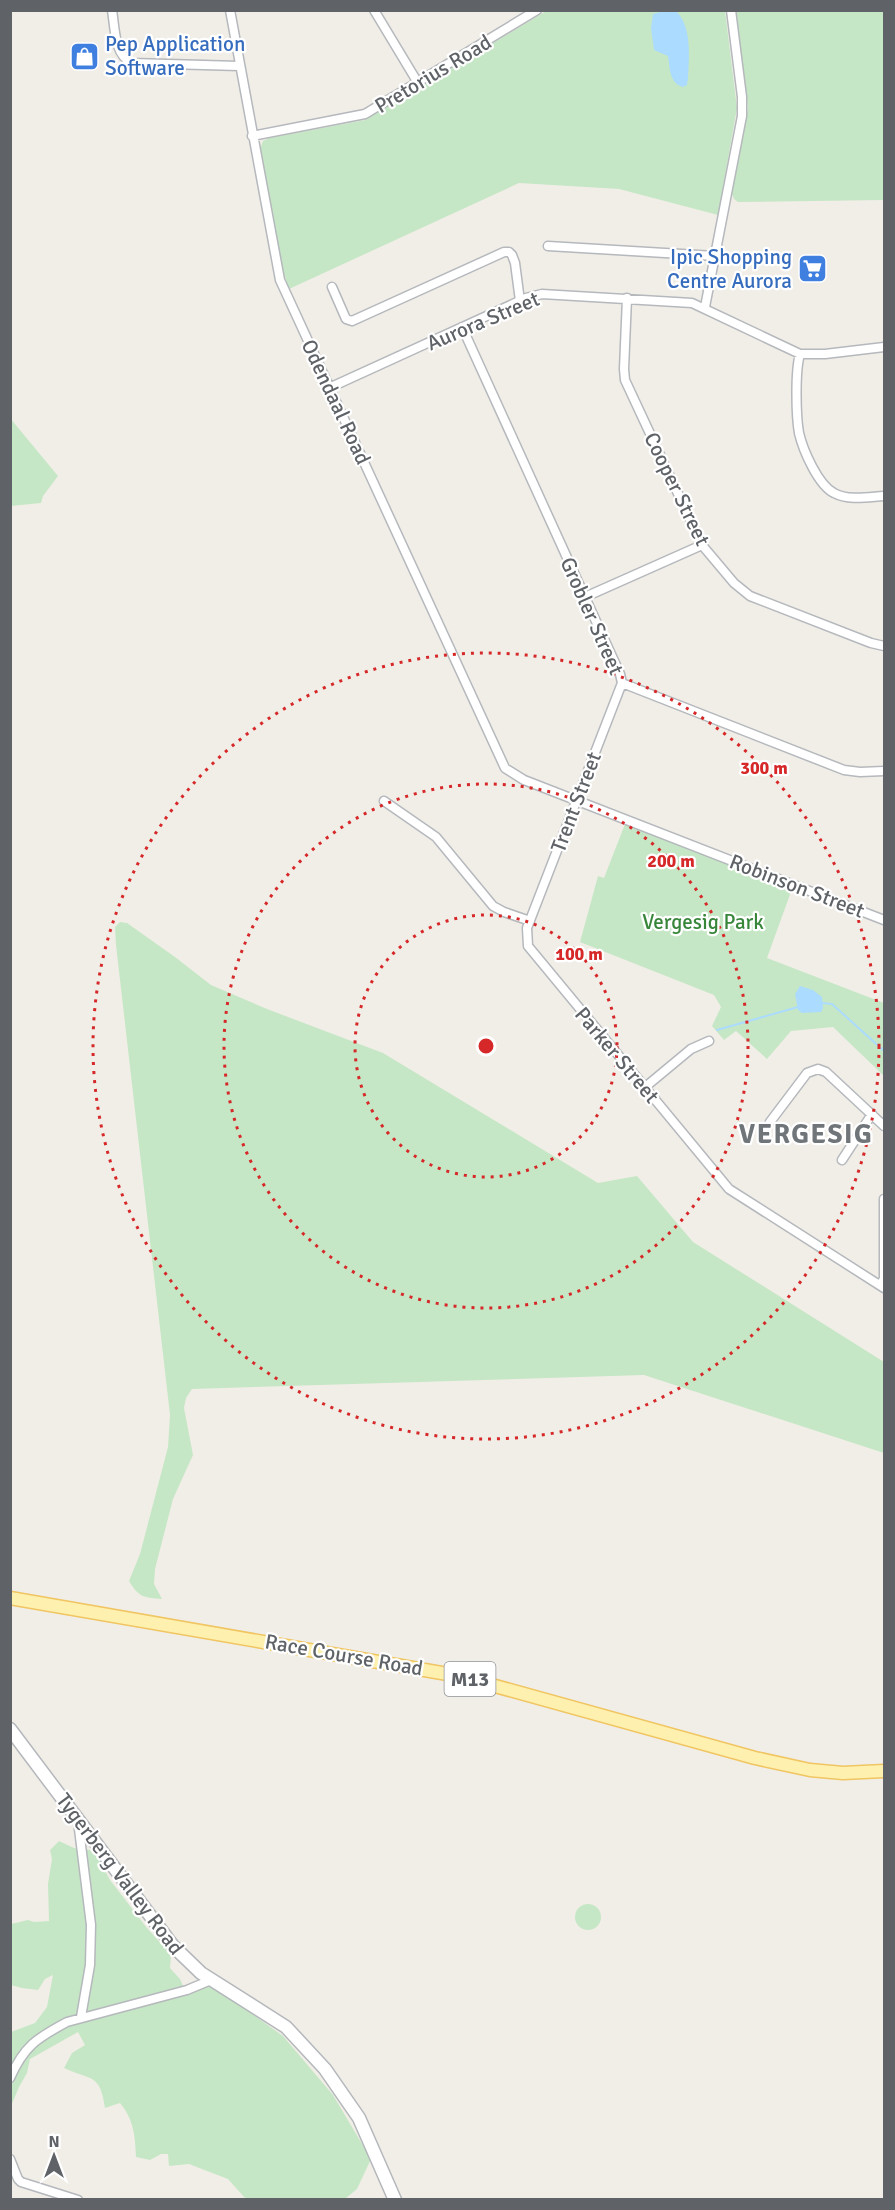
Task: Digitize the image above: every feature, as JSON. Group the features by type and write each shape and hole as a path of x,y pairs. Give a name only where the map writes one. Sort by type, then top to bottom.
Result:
{"main road":[{"name":"Race Course Road","path":"10,1598 459,1676 781,1764 843,1773 885,1771"},
{"name":"Tygerberg Valley Road","path":"10,1729 163,1936 190,1964 211,1980 286,2027 325,2068 359,2118 395,2199"}],"street":[{"path":"111,10 120,52 124,59 132,63 240,66"},
{"name":"Odendaal Road","path":"230,10 280,280 499,759 509,772"},
{"path":"374,10 418,83"},
{"name":"Pretorius Road","path":"252,136 365,114 418,83 525,14 537,10"},
{"path":"705,307 742,108 731,10"},
{"path":"548,246 715,256"},
{"path":"332,287 346,319 352,321 504,252 509,252 514,258 520,301"},
{"name":"Aurora Street","path":"329,388 520,301 537,295 550,294 683,301 705,307 800,354 825,354 885,347"},
{"name":"Cooper Street","path":"627,298 625,381 702,545 734,583 750,596 871,643 885,646"},
{"name":"Grobler Street","path":"462,327 620,674 622,683 844,770 885,771"},
{"path":"800,354 797,372 799,431 820,482 834,493 845,497 885,496"},
{"path":"585,597 702,545"},
{"name":"Trent Street","path":"530,921 622,683"},
{"name":"Robinson Street","path":"509,772 885,920"},
{"path":"384,801 436,837 493,906 530,921"},
{"name":"Parker Street","path":"530,921 526,937 530,950 729,1189 882,1286"},
{"path":"644,1088 691,1049 709,1041"},
{"path":"770,1122 807,1073 814,1069 825,1072 885,1126"},
{"path":"842,1160 872,1114"},
{"path":"882,1286 885,1199"},
{"path":"78,1819 91,1925 90,1965 81,2017"},
{"path":"10,2078 21,2055 28,2047 52,2030 81,2017 187,1990 211,1980"},
{"path":"10,2159 21,2182 78,2199"}],"green space":[{"path":"546,11 725,11 737,108 718,215 619,189 519,183 289,289 281,264 260,149 263,141 365,120"},
{"path":"736,11 884,11 884,200 738,202 734,199 732,194 748,107"},
{"path":"10,418 58,476 43,496 41,503 11,506"},
{"name":"Vergesig Park","path":"625,824 792,889 767,958 884,1003 884,1076 833,1027 791,1031 767,1059 736,1031 724,1040 712,1026 721,1007 714,995 580,942 598,876 604,878"},
{"path":"120,922 127,923 211,985 383,1053 598,1183 637,1176 693,1242 884,1362 884,1453 644,1375 192,1389 186,1398 184,1408 193,1455 173,1499 155,1569 154,1584 162,1599 146,1597 139,1593 129,1581 140,1554 168,1447 170,1415 116,945 115,927"},
{"path":"59,1841 74,1848 90,1850 98,1858 110,1880 167,1950 171,1957 170,1968 183,1986 197,1991 209,1986 216,1988 283,2036 333,2095 371,2159 357,2189 345,2199 250,2200 244,2197 228,2179 189,2164 169,2166 168,2154 161,2154 150,2160 136,2157 133,2128 120,2103 105,2108 97,2083 64,2068 72,2053 85,2045 78,2032 30,2059 27,2073 11,2106 11,2032 35,2023 47,2007 53,1975 45,1979 38,1990 11,1985 11,1924 28,1920 49,1921 48,1884 52,1859 50,1850"},
{"path":"588,1904 597,1908 601,1917 597,1926 588,1930 579,1926 575,1917 579,1908"}],"water":[{"path":"664,11 677,12 687,34 688,78 687,85 683,87 673,79 668,56 654,50 651,28 653,14"},
{"path":"800,986 813,990 822,997 821,1012 802,1013 798,1010 795,994"}],"waterway":[{"path":"822,1003 832,1004 884,1051"},
{"path":"717,1030 798,1007"}],"place":[{"name":"Pep Application Software","path":"84,56"},
{"name":"Ipic Shopping Centre Aurora","path":"813,269"}],"district":[{"name":"VERGESIG","path":"806,1134"}]}
